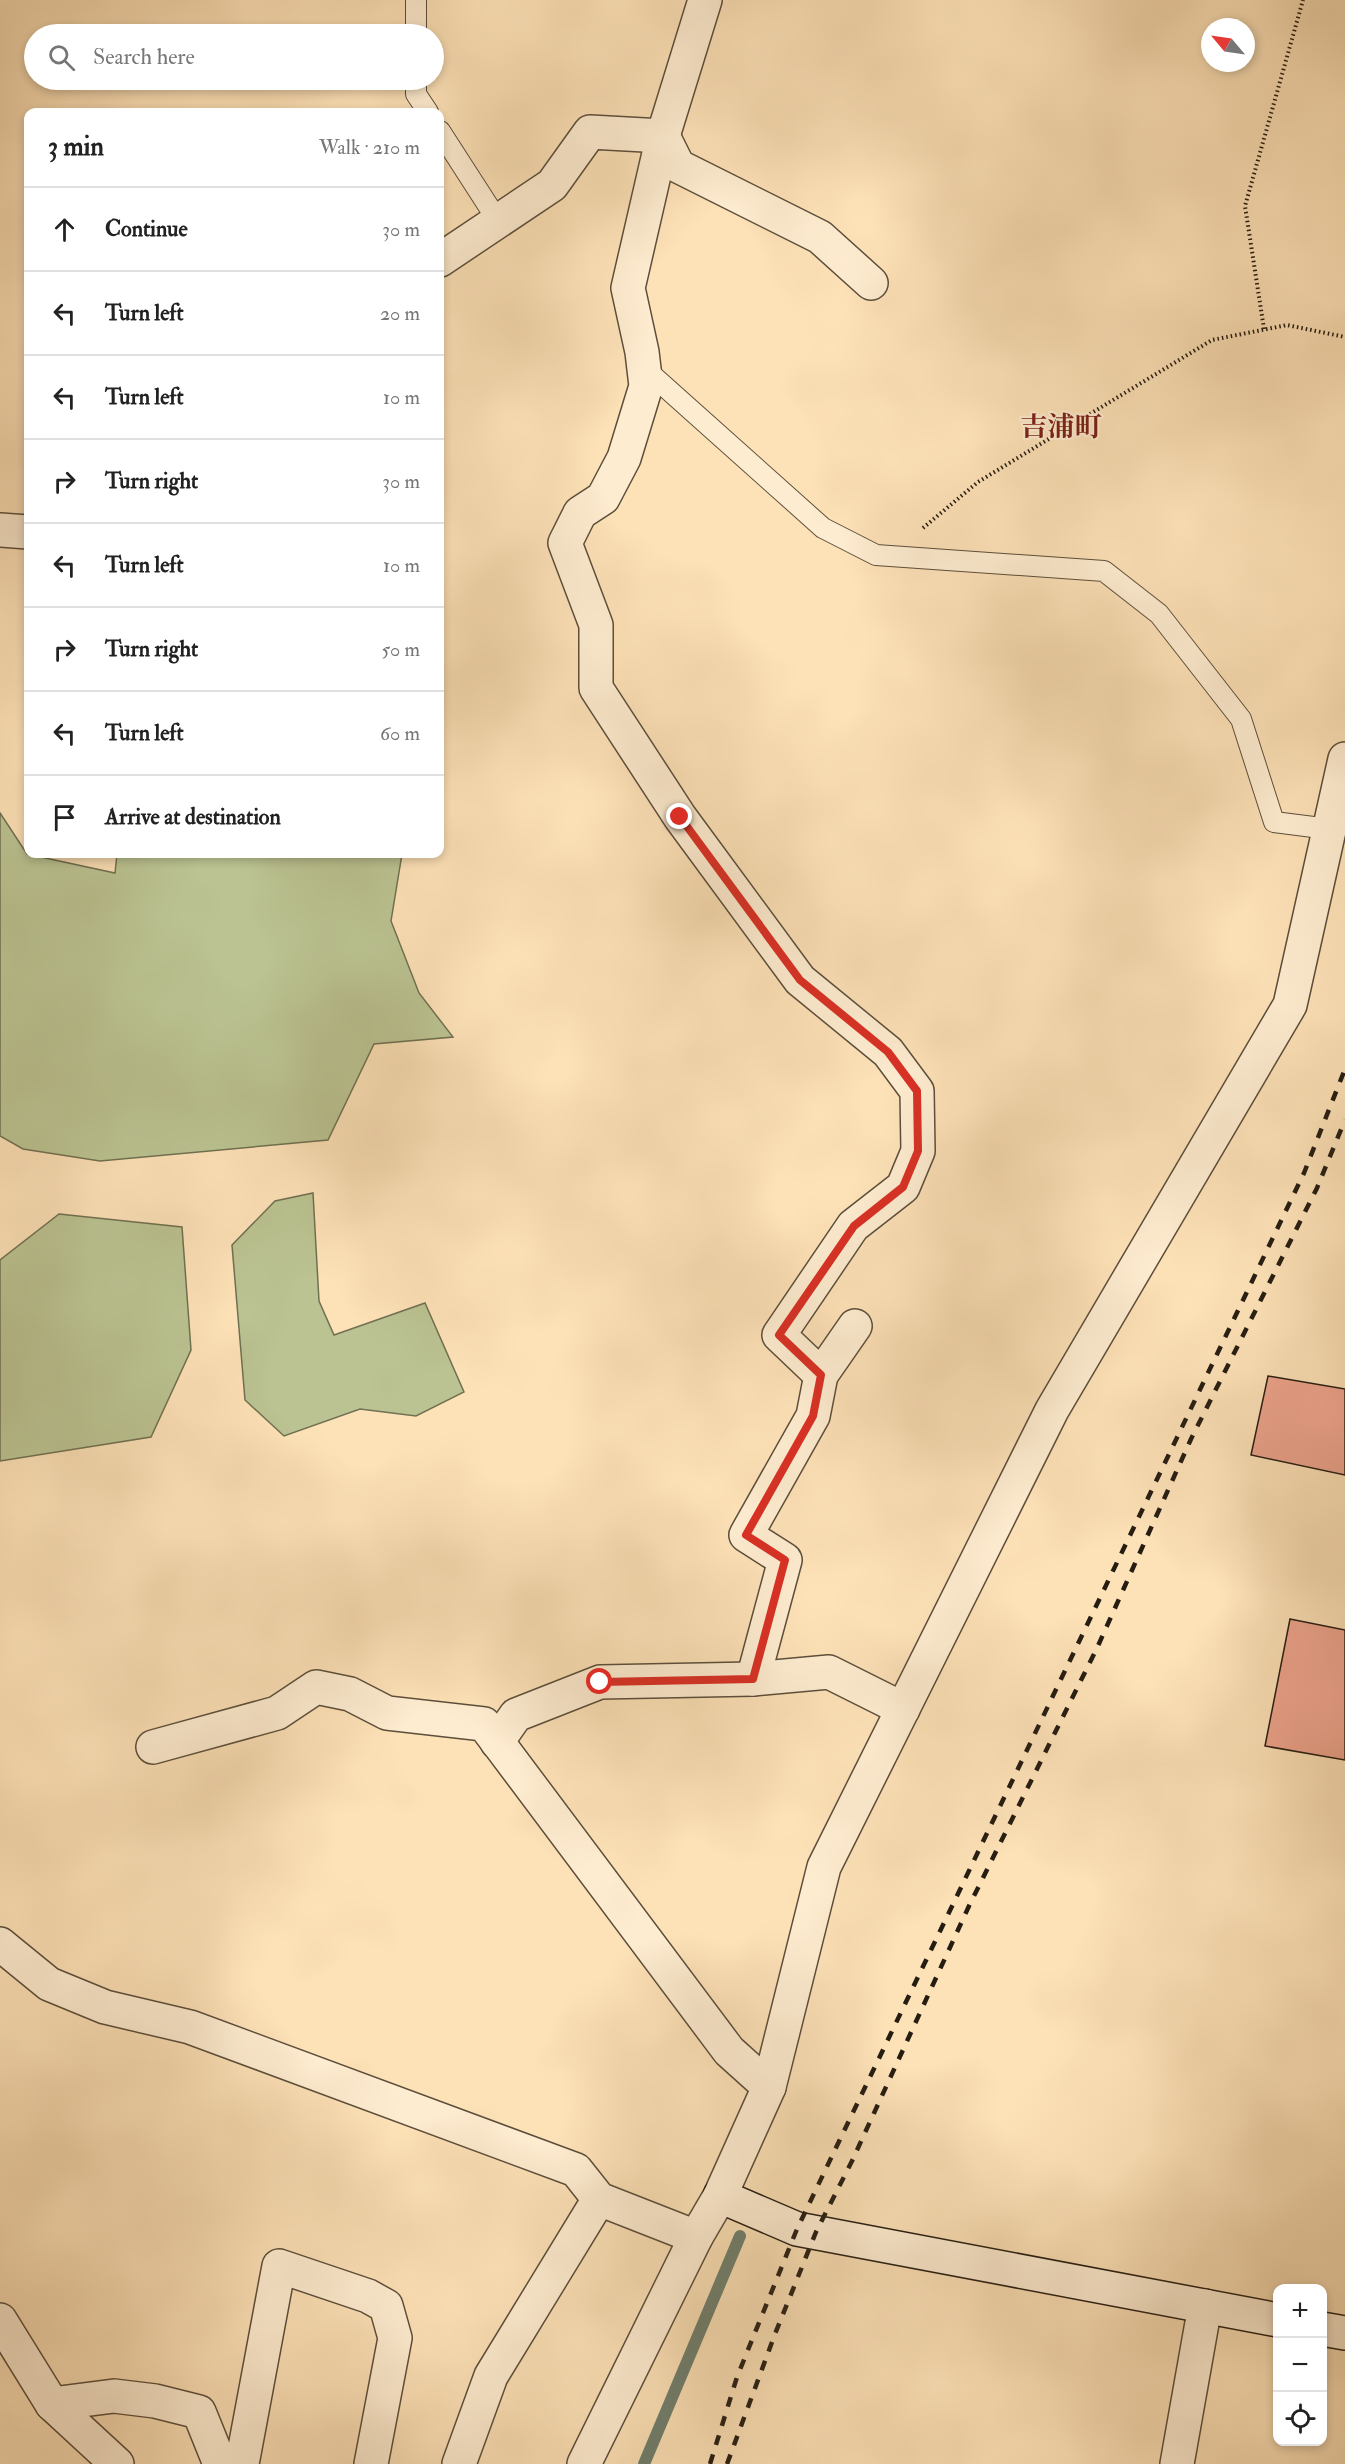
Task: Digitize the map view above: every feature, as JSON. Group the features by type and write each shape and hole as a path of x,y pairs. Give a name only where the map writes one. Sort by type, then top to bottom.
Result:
{"street":[{"path":"705,0 663,136 628,288 646,386 624,458 603,498 580,513 566,543 596,625 596,688 680,817 800,980 888,1052 917,1091 918,1151 903,1187 854,1226 779,1335 821,1375"},
{"path":"444,257 552,185 590,132 663,136"},
{"path":"663,136 678,166 820,237 871,283"},
{"path":"0,530 24,532"},
{"path":"584,2464 696,2237 720,2196 769,2087 824,1867 1052,1410 1290,1005 1345,759"},
{"path":"753,1679 785,1560 746,1535 813,1416 821,1375 855,1326"},
{"path":"497,1742 516,1715 600,1682 753,1679 829,1672 903,1710"},
{"path":"153,1747 277,1713 316,1688 350,1694 387,1713 483,1724 729,2051 769,2087"},
{"path":"0,1944 49,1984 105,2007 190,2027 576,2170 599,2199 696,2237"},
{"path":"720,2196 797,2229 1273,2319"},
{"path":"459,2464 491,2376 599,2199"},
{"path":"242,2464 279,2266 368,2296 386,2306 395,2338 371,2464"},
{"path":"1177,2464 1205,2306"},
{"path":"0,2320 52,2404 117,2464"},
{"path":"1327,2330 1345,2333"},
{"path":"52,2404 114,2396 155,2401 199,2412 220,2464"}],"lane":[{"path":"416,0 416,24"},
{"path":"416,90 416,94 425,108"},
{"path":"444,137 498,221"},
{"path":"644,368 823,528 876,555 1104,571 1159,614 1241,718 1274,822 1329,829"}],"path":[{"path":"1264,329 1245,206 1303,0"},
{"path":"890,556 978,482 1212,340 1287,325 1345,338"}],"green space":[{"path":"0,813 24,849 24,858 46,858 115,873 117,858 401,858 391,921 419,993 453,1037 374,1044 328,1140 100,1161 23,1149 0,1136"},
{"path":"313,1193 319,1301 334,1335 425,1303 464,1392 416,1416 360,1409 284,1436 245,1400 232,1245 275,1201"},
{"path":"59,1214 182,1227 191,1350 151,1437 0,1461 0,1260"}],"building":[{"path":"1268,1376 1345,1389 1345,1475 1251,1455"},
{"path":"1290,1619 1345,1630 1345,1760 1265,1746"}],"waterway":[{"path":"644,2464 740,2236"}],"railway":[{"path":"710,2464 737,2377 797,2229 1304,1173 1345,1069"},
{"path":"727,2464 816,2232 852,2161 969,1906 1097,1648 1191,1439 1317,1188 1345,1120"}],"district":[{"name":"吉浦町","path":"1061,427"}],"route":[{"path":"600,1682 753,1679 785,1560 746,1535 813,1416 821,1375 779,1335 854,1226 903,1187 918,1151 917,1091 888,1052 800,980 680,817"}]}
